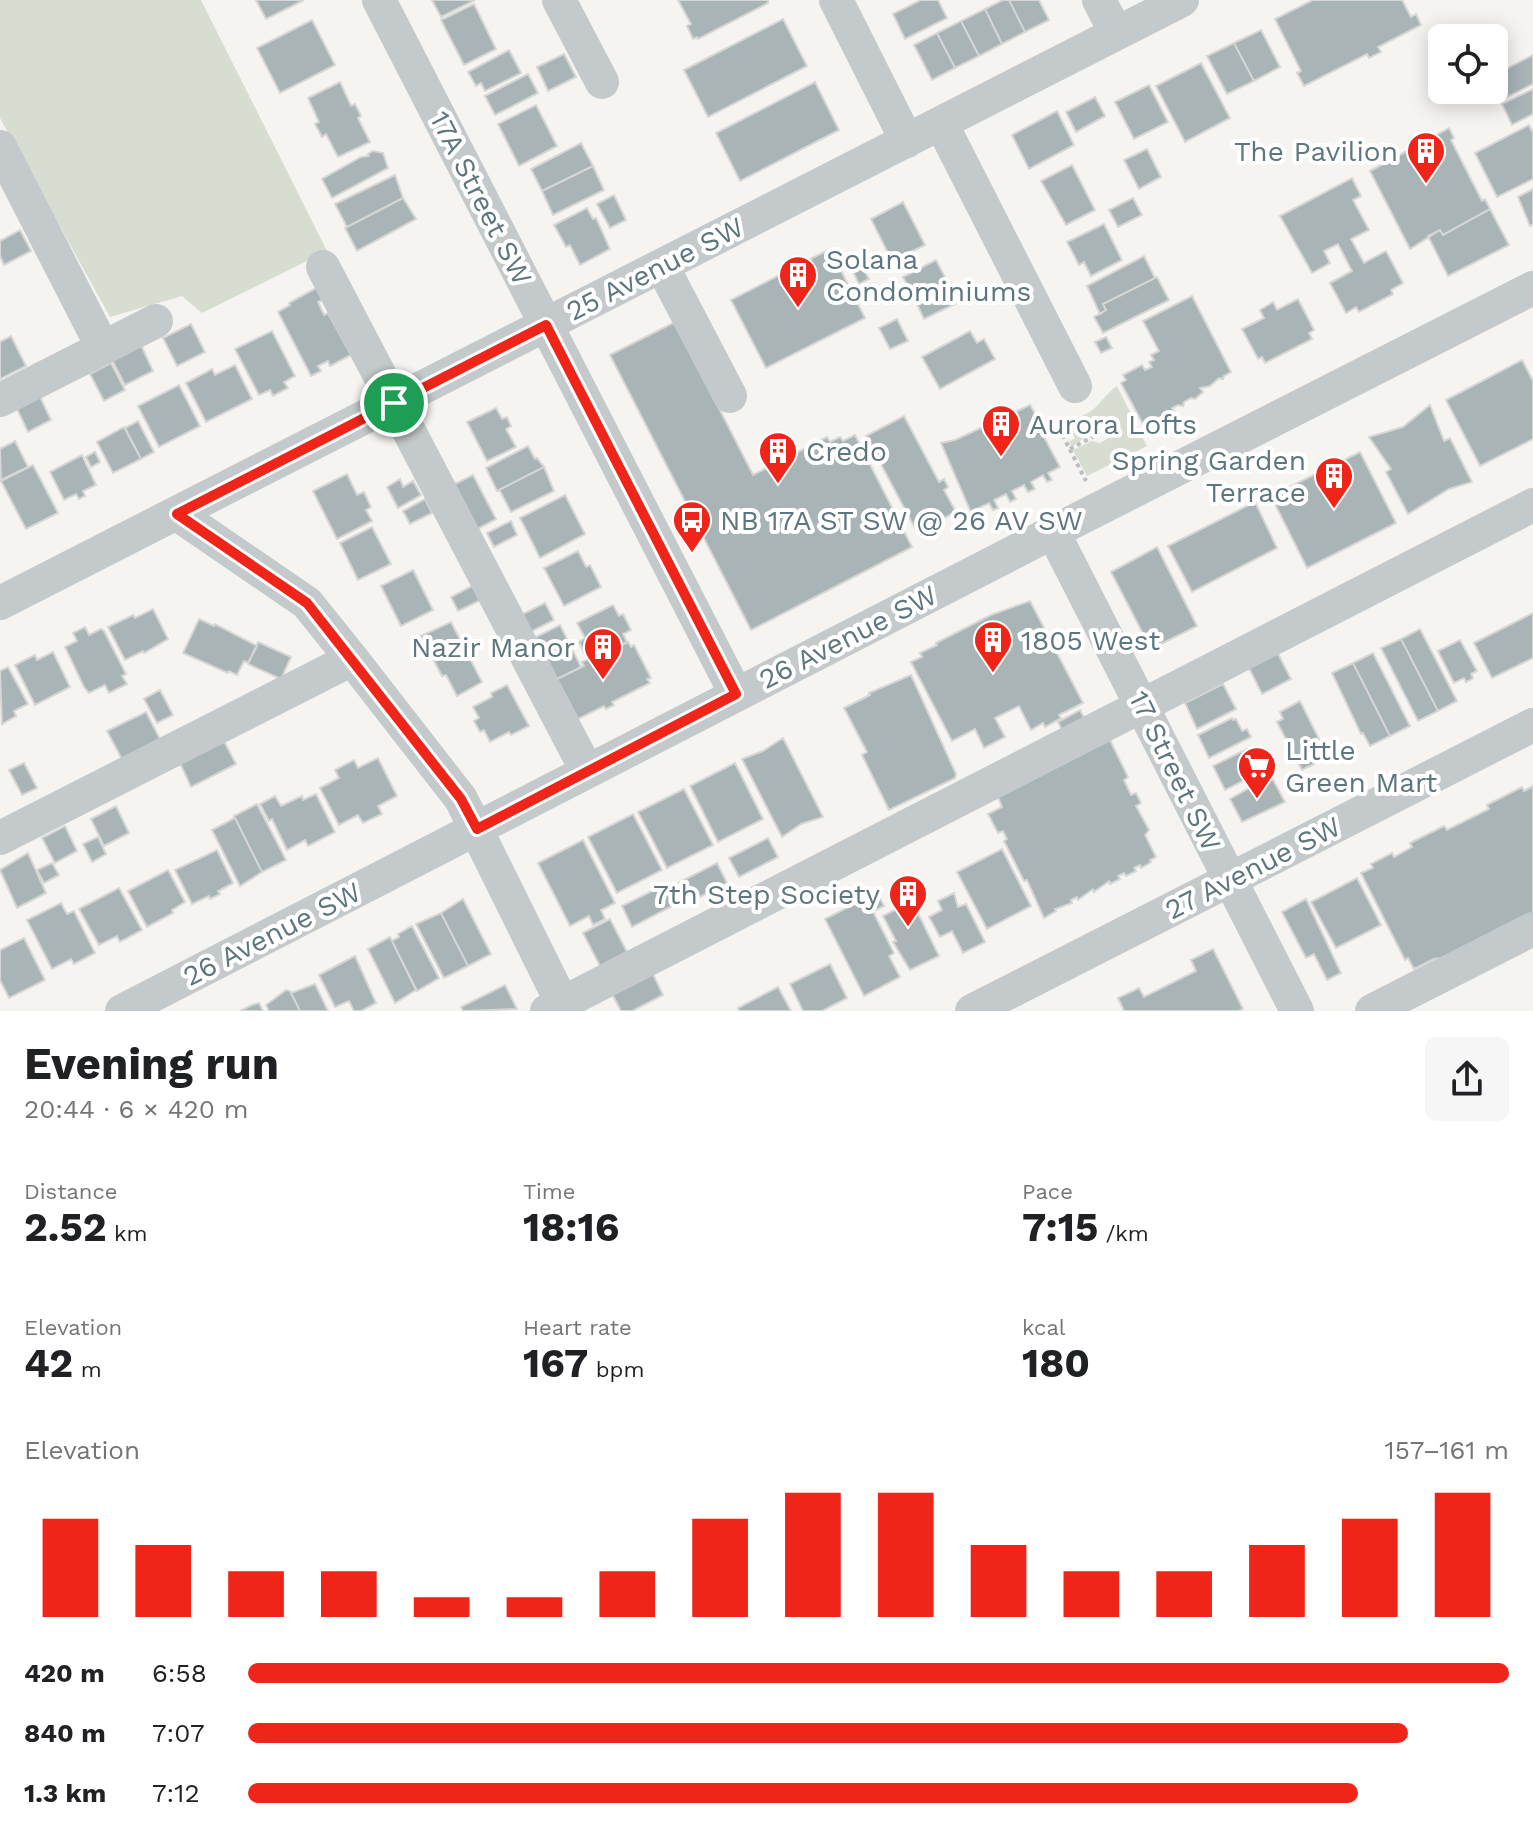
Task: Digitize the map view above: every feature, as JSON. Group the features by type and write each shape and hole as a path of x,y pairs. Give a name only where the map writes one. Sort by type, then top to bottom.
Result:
{"street":[{"name":"17A Street SW","path":"379,0 736,694"},
{"path":"559,0 602,82"},
{"path":"836,0 907,141"},
{"path":"1099,0 1116,33"},
{"name":"25 Avenue SW","path":"2,598 177,514 1182,0"},
{"path":"941,123 1075,386"},
{"path":"0,147 103,348"},
{"path":"662,266 730,396"},
{"path":"323,267 587,771"},
{"name":"26 Avenue SW","path":"122,1011 1533,288"},
{"path":"0,400 156,321"},
{"path":"177,514 307,603 461,799 558,1008 1533,505"},
{"name":"17 Street SW","path":"1053,532 1297,1011"},
{"path":"0,838 352,659"},
{"name":"27 Avenue SW","path":"972,1011 1533,725"},
{"path":"1372,1011 1533,929"}],"path":[{"path":"1067,419 1064,438 1089,487"},
{"path":"1070,449 1100,433"}],"shaded area":[{"path":"0,0 201,0 327,251 202,313 182,296 110,317 0,118"},
{"path":"1117,386 1147,446 1087,476 1073,450 1092,441 1100,443 1107,439 1110,431 1107,426 1098,423 1072,447 1069,442 1075,438 1071,432 1074,418 1093,409"}],"building":[{"path":"256,0 304,0 266,19"},
{"path":"432,0 475,0 441,17"},
{"path":"678,0 768,0 768,3 693,39 687,26 691,24"},
{"path":"921,0 938,0 947,18 905,39 893,14"},
{"path":"1009,0 1025,32 1002,44 985,9"},
{"path":"1009,0 1039,0 1049,20 1025,32"},
{"path":"1313,0 1402,0 1411,17 1416,14 1421,25 1378,47 1381,52 1369,58 1367,54 1304,86 1297,73 1301,71 1275,19"},
{"path":"474,4 496,49 464,65 441,20"},
{"path":"985,9 1002,44 979,56 961,21"},
{"path":"783,19 807,66 708,117 684,70"},
{"path":"312,20 335,65 280,93 257,48"},
{"path":"961,21 979,56 955,68 937,33"},
{"path":"1261,30 1280,67 1254,81 1234,43"},
{"path":"937,33 955,68 932,80 914,45"},
{"path":"1234,43 1254,81 1227,94 1207,56"},
{"path":"509,50 521,73 485,91 481,83 476,86 468,72"},
{"path":"564,54 576,77 548,91 537,67"},
{"path":"1533,55 1533,84 1508,97 1508,68"},
{"path":"1201,63 1230,118 1185,142 1156,86"},
{"path":"528,74 538,93 495,115 485,96"},
{"path":"340,82 351,106 355,104 361,116 358,118 370,142 338,157 326,134 322,137 315,124 319,122 308,98"},
{"path":"815,82 839,130 740,181 716,133"},
{"path":"1149,85 1168,122 1134,139 1115,102"},
{"path":"1533,89 1533,114 1512,125 1502,104 1508,104 1508,101"},
{"path":"1095,97 1105,116 1076,132 1066,112"},
{"path":"536,105 557,146 519,166 498,124"},
{"path":"1057,111 1074,145 1029,169 1012,135"},
{"path":"1529,125 1533,133 1533,179 1497,197 1475,153"},
{"name":"The Pavilion","path":"1449,128 1454,138 1451,140 1482,201 1485,199 1490,209 1443,235 1440,230 1410,249 1370,171"},
{"path":"581,143 593,166 542,191 531,169"},
{"path":"1147,149 1161,177 1139,189 1124,160"},
{"path":"373,151 383,153 388,168 332,198 322,179 361,157 369,156"},
{"path":"1072,165 1095,210 1066,225 1041,181"},
{"path":"593,166 604,190 553,215 542,191"},
{"path":"395,175 403,198 347,227 335,204"},
{"path":"1352,178 1361,196 1353,200 1369,230 1351,239 1364,263 1386,251 1403,283 1391,290 1393,294 1359,312 1356,307 1346,313 1330,283 1352,271 1338,244 1324,251 1330,263 1312,273 1280,216"},
{"path":"1533,189 1533,224 1530,226 1518,197"},
{"path":"614,195 626,220 610,228 597,204"},
{"path":"403,198 416,219 357,251 345,228"},
{"path":"1133,198 1142,215 1118,227 1109,210"},
{"path":"903,202 925,245 892,261 871,219"},
{"path":"587,208 593,219 596,218 610,249 580,265 570,245 566,247 554,225"},
{"path":"1490,209 1509,245 1448,276 1428,236 1440,230 1443,235"},
{"path":"1104,224 1122,260 1091,276 1084,262 1079,265 1067,242"},
{"path":"20,230 31,251 4,265 0,256 0,241"},
{"name":"Solana Condominiums","path":"830,249 865,318 766,368 731,300"},
{"path":"1144,256 1155,278 1103,304 1106,310 1100,314 1087,286"},
{"path":"936,260 947,281 914,298 903,277"},
{"path":"862,267 869,279 859,284 853,272"},
{"path":"1157,277 1169,300 1103,333 1094,317 1106,310 1103,304"},
{"path":"947,281 957,303 924,319 914,298"},
{"path":"318,287 324,299 318,302 324,315 328,313 351,355 330,366 328,361 318,366 321,371 311,376 278,312"},
{"path":"1192,296 1231,372 1210,386 1200,388 1203,392 1195,399 1172,408 1175,413 1167,420 1163,418 1154,426 1145,428 1121,383 1126,380 1123,375 1142,365 1145,370 1152,367 1149,362 1154,360 1151,355 1159,351 1143,321"},
{"path":"1298,299 1314,330 1309,333 1312,339 1265,363 1262,357 1258,359 1242,329 1264,318 1260,310 1273,302 1277,310"},
{"path":"897,319 908,341 890,349 879,328"},
{"name":"Credo","path":"675,322 753,475 827,437 830,442 840,437 843,441 855,435 912,547 751,630 610,355"},
{"path":"191,324 205,352 177,366 163,338"},
{"path":"272,331 295,376 284,382 288,388 273,396 270,390 259,395 235,349"},
{"path":"970,331 977,343 984,339 995,359 940,389 922,357"},
{"path":"11,336 26,366 0,379 0,342"},
{"path":"1106,337 1112,348 1101,353 1095,342"},
{"path":"141,345 153,371 125,385 112,360"},
{"path":"1522,360 1533,381 1533,439 1480,466 1446,400"},
{"path":"111,363 125,390 104,401 90,374"},
{"path":"235,365 252,399 206,422 186,383 212,369 215,375"},
{"path":"179,385 200,426 159,447 138,406"},
{"path":"40,397 51,420 28,432 17,409"},
{"name":"Aurora Lofts","path":"1030,405 1041,424 1040,428 1047,431 1044,437 1060,467 1048,473 1052,480 1047,482 1043,475 1031,482 1035,489 1028,492 1024,485 1012,491 1016,499 1010,502 1006,494 994,500 998,508 993,510 989,503 977,509 980,514 973,517 941,443 955,440"},
{"path":"1430,405 1444,441 1450,438 1472,482 1449,489 1408,514 1386,472 1391,469 1369,437 1403,427"},
{"path":"496,408 502,419 507,417 511,426 506,429 516,447 487,461 467,422"},
{"path":"904,416 939,482 944,479 948,487 944,490 956,512 917,532 866,436"},
{"path":"138,421 154,452 141,459 125,428"},
{"path":"124,427 141,459 113,473 97,442"},
{"path":"15,441 28,467 1,480 0,449"},
{"path":"528,446 544,467 497,491 486,468"},
{"path":"95,452 100,462 91,467 86,457"},
{"name":"Spring Garden Terrace","path":"1360,452 1396,523 1307,568 1271,496"},
{"path":"82,455 96,485 83,491 85,496 79,499 76,494 64,500 50,472"},
{"path":"33,465 58,513 26,529 1,481"},
{"path":"544,467 554,491 511,512 500,491 497,491"},
{"path":"347,474 357,495 364,492 371,507 366,510 372,521 337,539 313,491"},
{"path":"473,475 496,519 472,532 449,487"},
{"path":"400,479 403,487 413,481 421,495 398,508 387,487"},
{"path":"565,495 585,534 540,558 520,518"},
{"path":"425,499 432,513 410,524 403,511"},
{"path":"1255,502 1277,548 1192,592 1168,546"},
{"path":"511,521 517,535 494,547 487,533"},
{"path":"372,527 391,564 358,580 340,543"},
{"path":"1157,547 1197,626 1151,649 1111,572"},
{"path":"578,551 586,567 590,565 601,587 564,606 544,568"},
{"path":"413,570 433,610 401,626 381,586"},
{"path":"474,585 481,600 458,611 451,597"},
{"name":"1805 West","path":"1030,601 1083,703 1059,715 1061,718 1045,727 1043,723 1031,730 1019,706 995,718 1005,737 984,748 975,729 952,741 911,662 922,657 920,653 936,643 991,615"},
{"path":"545,603 554,620 528,633 519,616"},
{"path":"613,605 619,616 623,614 631,630 623,634 627,642 598,657 595,651 586,656 579,642 585,638 577,623"},
{"path":"153,609 168,639 125,660 108,627"},
{"path":"1533,613 1533,658 1492,678 1474,643"},
{"path":"199,619 257,646 237,675 183,653"},
{"path":"451,622 482,682 457,696 446,675 442,676 421,636"},
{"path":"560,625 581,667 557,679 536,637"},
{"path":"85,627 89,635 101,629 104,631 126,674 122,676 127,684 109,693 105,685 89,693 84,687 65,647 77,641 73,633"},
{"path":"1420,629 1457,701 1438,711 1401,639"},
{"path":"1401,639 1438,711 1418,721 1381,648"},
{"path":"1460,640 1477,671 1466,682 1464,678 1454,683 1438,651"},
{"path":"258,642 291,657 281,679 248,664"},
{"name":"Nazir Manor","path":"628,642 631,647 634,645 651,678 647,679 650,683 612,702 614,705 606,709 604,706 578,719 557,679 584,666 582,662"},
{"path":"1276,650 1291,679 1262,694 1247,664"},
{"path":"53,652 70,687 35,705 15,665 35,655 37,660"},
{"path":"1373,653 1410,726 1390,736 1353,663"},
{"path":"1353,663 1390,736 1370,746 1361,734 1332,673"},
{"path":"8,667 28,704 14,711 16,716 2,724 0,671"},
{"path":"911,675 956,774 955,778 889,810 862,755 867,752 844,708 869,693"},
{"path":"1223,684 1236,709 1197,729 1185,703"},
{"path":"507,685 529,726 490,742 484,730 480,732 474,721 479,718 473,707"},
{"path":"160,690 173,715 157,723 144,699"},
{"path":"1300,701 1328,757 1302,770 1277,722 1283,719 1280,712"},
{"path":"1080,710 1085,720 1063,732 1058,722"},
{"path":"146,712 162,743 124,763 107,731"},
{"path":"1232,718 1236,719 1242,731 1247,729 1251,737 1209,758 1198,735"},
{"path":"783,738 823,817 801,824 782,837 742,759 763,751"},
{"path":"1110,740 1128,777 1124,780 1131,795 1136,793 1141,803 1136,806 1149,830 1145,835 1156,857 1141,868 1140,865 1134,868 1136,871 1126,876 1124,873 1118,876 1120,879 1110,884 1109,881 1094,892 1093,889 1078,900 1077,897 1071,900 1072,903 1055,909 1044,918 1027,880 1024,881 1004,841 1007,839 1003,831 998,833 988,814 1002,807 998,797"},
{"path":"224,741 236,764 191,787 180,763"},
{"path":"1247,749 1251,757 1262,751 1271,767 1225,790 1213,766"},
{"path":"378,758 397,796 378,806 382,814 363,823 358,815 339,825 320,788 339,778 335,770 354,760 358,768"},
{"path":"24,763 37,788 22,795 9,770"},
{"path":"735,763 763,819 718,842 690,786"},
{"name":"Little Green Mart","path":"1271,776 1285,802 1242,822 1230,799"},
{"path":"1533,786 1533,922 1471,954 1434,959 1414,969 1408,958 1405,960 1361,873 1392,853 1394,857 1412,847 1410,843 1444,826 1447,830 1489,809 1487,805 1522,787 1524,791"},
{"path":"684,789 713,845 667,868 638,812"},
{"path":"316,794 335,832 308,846 305,840 287,850 272,819 269,821 260,804 275,796 281,806 302,796 303,800"},
{"path":"257,804 286,860 262,872 234,816"},
{"path":"116,806 129,833 104,846 91,819"},
{"path":"633,814 662,870 617,893 588,837"},
{"path":"234,816 262,872 240,886 212,830"},
{"path":"65,826 77,851 55,863 42,838"},
{"path":"98,837 106,854 92,862 83,844"},
{"path":"768,838 778,857 739,877 729,858"},
{"path":"583,840 615,903 601,910 605,919 593,925 589,916 570,926 538,863"},
{"path":"1002,849 1031,906 987,929 957,872"},
{"path":"217,850 233,883 218,891 220,894 192,904 175,870"},
{"path":"28,853 46,893 17,908 0,870"},
{"path":"52,863 59,875 44,883 37,870"},
{"path":"717,863 727,883 688,903 678,883"},
{"path":"168,870 185,902 172,910 173,913 147,927 128,891"},
{"path":"1357,878 1381,925 1336,948 1311,902"},
{"path":"909,881 914,892 899,900 893,888"},
{"path":"666,884 676,904 632,927 622,906"},
{"path":"119,888 142,930 120,942 117,936 99,945 79,909"},
{"path":"954,893 958,907 966,904 985,942 963,953 952,931 940,937 929,917 942,910 938,901"},
{"path":"866,898 894,953 889,956 900,977 864,996 825,919"},
{"path":"880,898 884,906 876,910 871,902"},
{"path":"463,899 491,954 468,966 441,913"},
{"path":"1306,899 1341,973 1327,980 1314,954 1306,958 1282,912"},
{"name":"7th Step Society","path":"912,901 939,956 910,970 893,942 896,941 883,916"},
{"path":"61,903 67,914 74,911 95,953 74,964 71,959 52,969 27,920"},
{"path":"441,913 468,966 444,978 416,924"},
{"path":"610,919 627,952 600,966 583,933"},
{"path":"412,926 439,978 417,991 392,941"},
{"path":"390,937 416,990 395,1003 368,949"},
{"path":"24,938 45,980 9,998 0,980 0,950"},
{"path":"1213,949 1243,1009 1124,1011 1118,998 1139,988 1144,997 1196,971 1191,960"},
{"path":"355,956 376,1003 361,1011 354,1011 349,1001 335,1007 319,975"},
{"path":"830,964 847,998 822,1011 803,1011 790,984"},
{"path":"652,972 663,995 632,1011 621,1011 611,992"},
{"path":"315,984 328,1011 300,1011 291,993"},
{"path":"505,985 517,1009 463,1011 461,1007"},
{"path":"778,987 791,1011 739,1011 738,1008"},
{"path":"286,990 290,991 300,1011 269,1011 266,1005"},
{"path":"259,1003 263,1011 240,1011 252,1005"}],"place":[{"name":"The Pavilion","path":"1426,185"},
{"name":"Solana Condominiums","path":"798,309"},
{"name":"Aurora Lofts","path":"1001,458"},
{"name":"Credo","path":"778,485"},
{"name":"Spring Garden Terrace","path":"1334,510"},
{"name":"NB 17A ST SW @ 26 AV SW","path":"692,554"},
{"name":"1805 West","path":"993,674"},
{"name":"Nazir Manor","path":"603,681"},
{"name":"Little Green Mart","path":"1257,800"},
{"name":"7th Step Society","path":"908,928"}],"route":[{"path":"546,325 736,694 477,829 461,799 307,603 177,514 394,403 546,325"}]}
